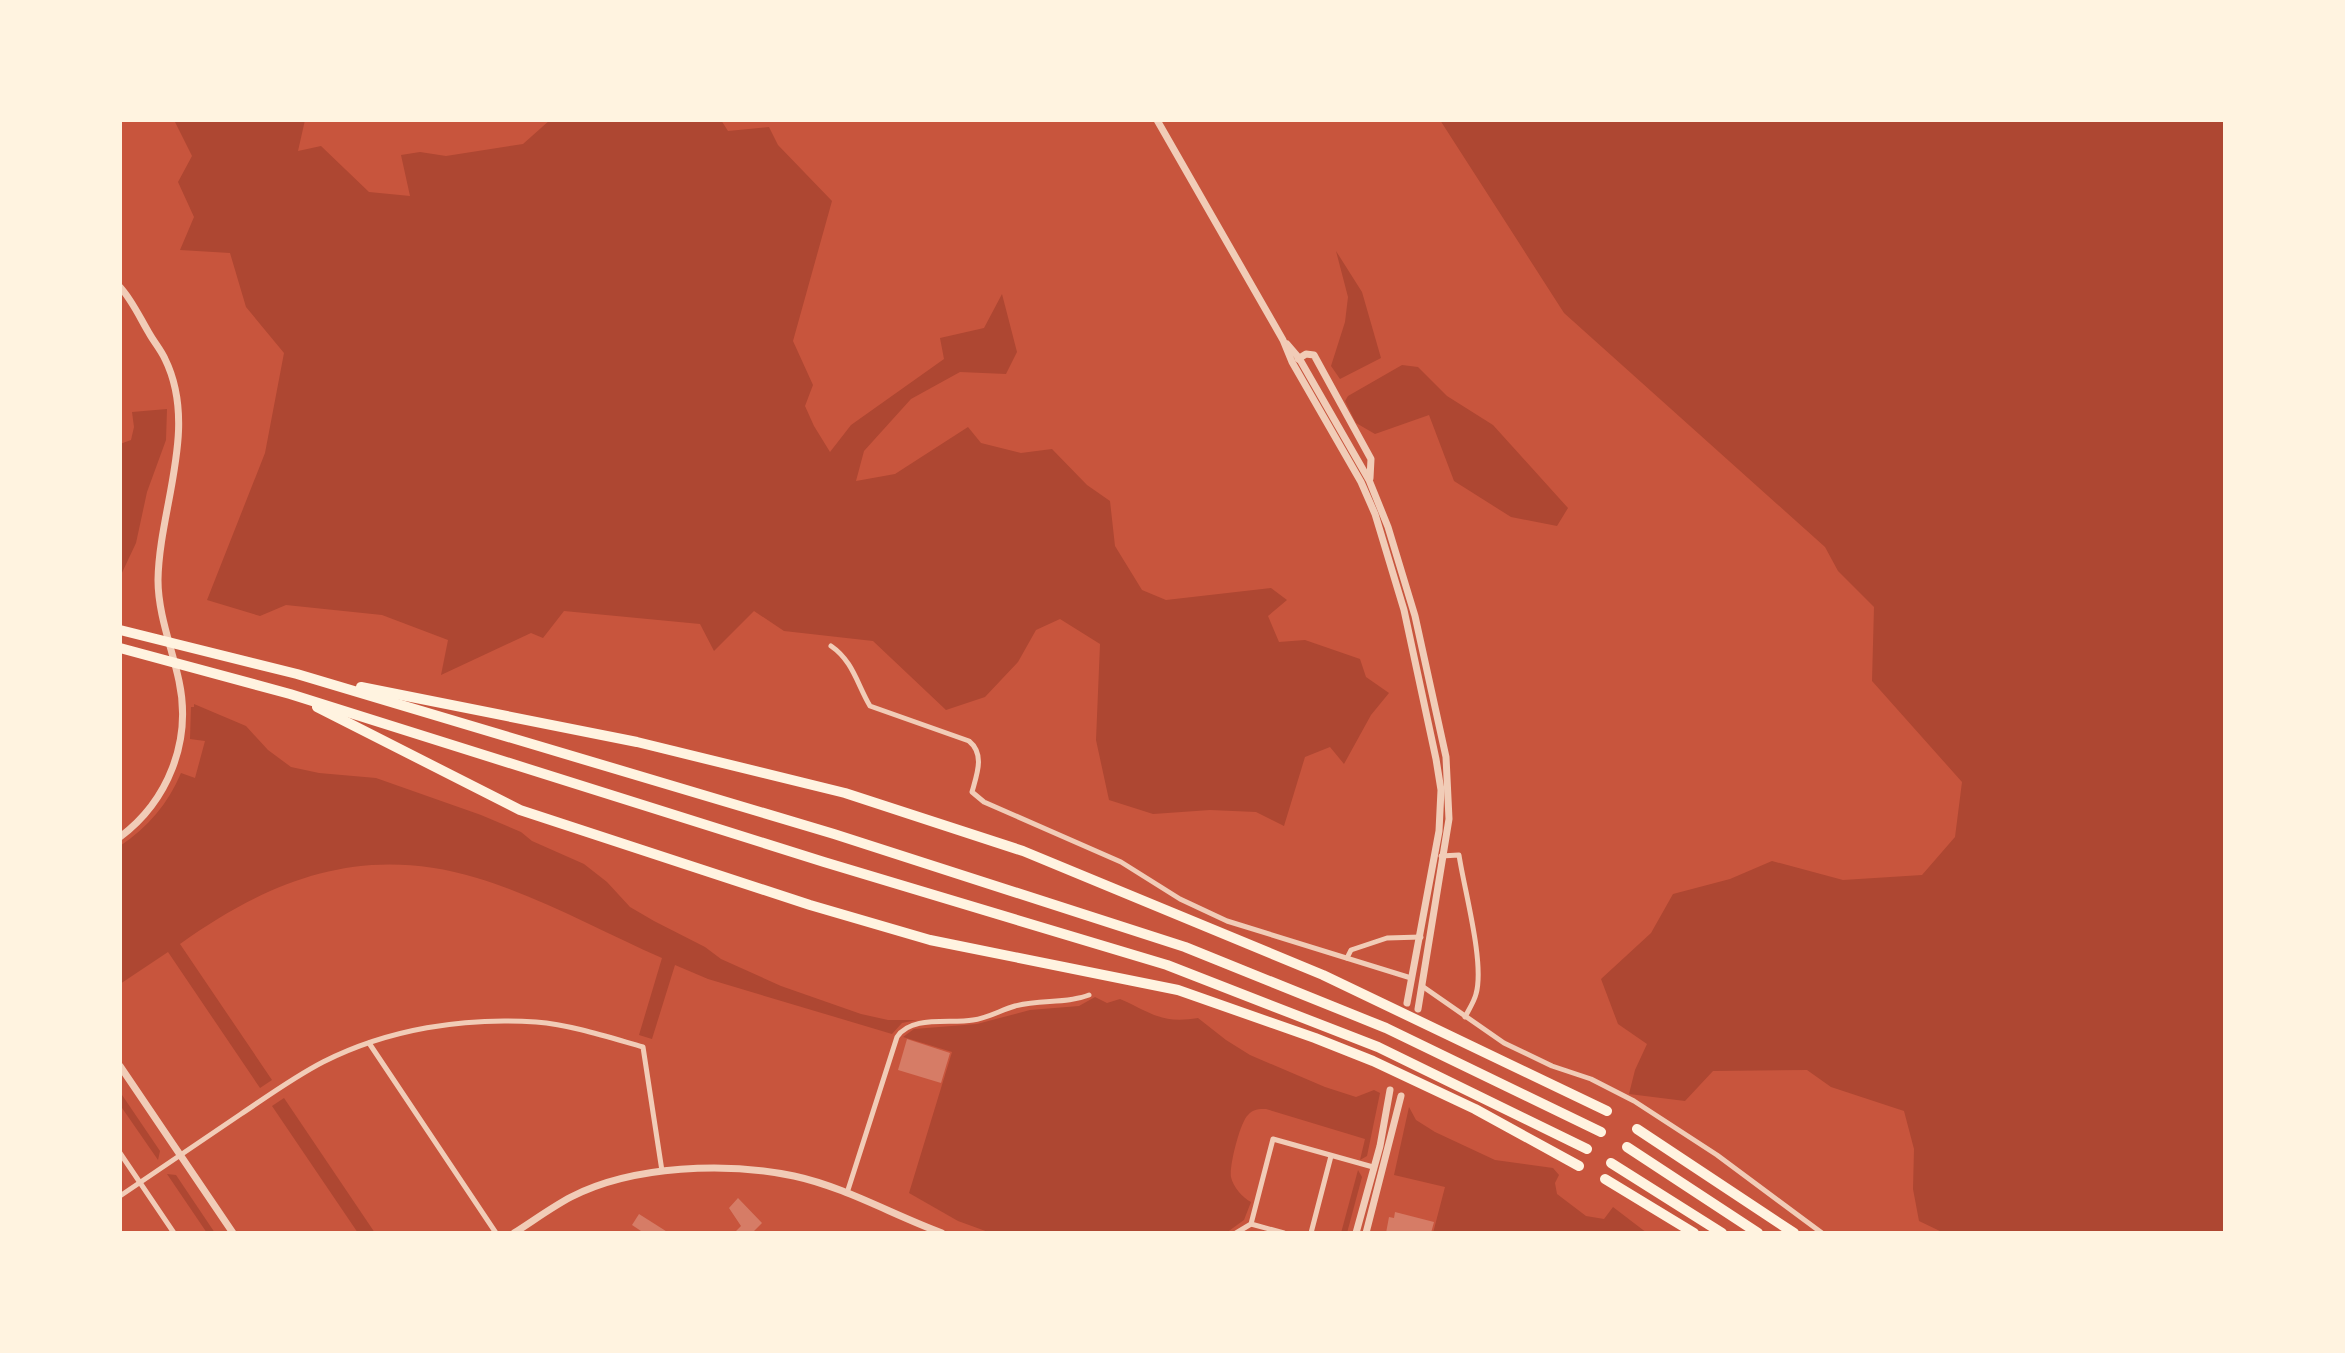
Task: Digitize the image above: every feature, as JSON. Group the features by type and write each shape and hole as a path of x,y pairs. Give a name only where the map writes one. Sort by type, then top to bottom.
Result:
{"highway":[{"path":"120,630 297,674 651,745 845,793 1023,851 1323,975 1607,1111"},
{"path":"120,648 290,694 824,862 1167,965 1378,1047 1587,1149"},
{"path":"297,674 820,830 1185,947 1386,1028 1601,1132"},
{"path":"290,694 520,810 810,905 930,940 1178,990 1373,1061 1475,1109 1579,1166"},
{"path":"1637,1129 1794,1233"},
{"path":"1627,1147 1758,1233"},
{"path":"1611,1163 1722,1233"},
{"path":"1605,1179 1694,1233"}],"street":[{"path":"1157,120 1283,340 1369,480 1388,527 1415,616 1446,757 1449,819 1418,1009"},
{"path":"120,287 166,359 176,395 179,421 158,583 180,686 181,727 176,758 164,789 151,809 120,837"},
{"path":"1296,360 1306,354 1314,355 1371,459 1369,480"},
{"path":"1296,360 1375,514 1404,610 1441,790 1439,831 1407,1003"},
{"path":"831,646 843,654 853,668 870,706 969,741 975,746 980,756 972,792 975,796 1121,862 1180,899 1227,921 1411,978"},
{"path":"1434,856 1459,855 1478,972 1477,992 1465,1017"},
{"path":"1149,893 1154,883"},
{"path":"1347,958 1351,950 1387,938 1430,939"},
{"path":"1422,986 1504,1043 1552,1066 1591,1079 1634,1101 1717,1155 1822,1233"},
{"path":"847,1193 901,1030 916,1024 973,1020 1014,1006 1076,1000 1089,995"},
{"path":"120,1196 310,1069 369,1043 422,1029 492,1021 572,1028 643,1047 662,1172"},
{"path":"369,1043 496,1233"},
{"path":"120,1066 233,1233"},
{"path":"1356,1233 1390,1090"},
{"path":"1366,1233 1401,1096"},
{"path":"1236,1233 1251,1224 1273,1139 1373,1167"},
{"path":"120,1153 173,1233"},
{"path":"1311,1233 1331,1156"},
{"path":"514,1233 571,1197 615,1179 662,1172 755,1170 795,1176 847,1193 942,1233"},
{"path":"1251,1224 1284,1233"}],"shaded area":[{"path":"174,120 305,120 298,151 321,146 369,192 410,196 401,155 420,152 446,156 523,144 550,120 721,120 728,131 769,127 778,145 832,201 793,341 813,385 805,406 830,452 851,425 944,359 940,338 984,328 1002,294 1017,352 1006,374 960,372 911,399 864,451 856,481 895,474 968,427 981,443 1021,453 1052,449 1087,485 1110,501 1115,546 1142,590 1166,600 1271,588 1287,600 1268,616 1279,642 1305,640 1360,659 1366,677 1389,693 1371,715 1344,764 1330,747 1305,757 1284,826 1256,812 1210,810 1153,814 1109,800 1096,740 1100,644 1060,619 1036,630 1018,662 985,697 946,710 873,641 784,631 754,611 714,651 700,624 564,611 543,638 531,633 441,675 448,640 382,615 286,605 260,616 207,600 265,453 284,353 246,307 230,253 180,250 194,217 178,182 192,156"},
{"path":"1440,120 2225,120 2225,1233 1944,1233 1919,1221 1913,1189 1914,1149 1904,1111 1831,1087 1807,1070 1713,1071 1685,1101 1629,1094 1635,1070 1647,1044 1618,1024 1601,979 1651,933 1673,894 1730,879 1772,861 1843,880 1922,875 1955,837 1962,782 1872,681 1874,607 1838,571 1825,547 1564,313"},
{"path":"1336,251 1362,292 1381,358 1340,379 1331,366 1345,322 1348,297"},
{"path":"1402,365 1418,367 1447,396 1493,425 1568,508 1557,526 1511,517 1454,481 1429,415 1375,434 1356,423 1345,401 1348,396"},
{"path":"167,409 166,440 147,492 136,543 120,577 120,444 131,440 134,427 132,412"},
{"path":"194,704 246,726 268,750 291,767 376,778 521,832 532,841 584,864 607,882 630,907 705,947 721,959 781,986 861,1014 888,1020 917,1020 902,1023 892,1034 708,979 675,965 652,1039 639,1035 662,958 547,904 477,878 435,868 396,865 357,867 285,885 250,901 180,944 272,1080 260,1088 168,952 120,984 120,846 156,814 181,773 195,778 205,741 190,739 191,707"},
{"path":"1095,997 1107,1003 1120,999 1165,1018 1198,1018 1250,1055 1325,1087 1356,1097 1374,1090 1380,1093 1367,1156 1360,1160 1365,1139 1266,1109 1252,1112 1245,1119 1239,1135 1231,1172 1236,1188 1251,1202 1244,1220 1226,1233 991,1233 958,1221 909,1193 952,1052 903,1037 914,1029 977,1024 1030,1010 1079,1006"},
{"path":"120,1092 160,1151 158,1160 120,1105"},
{"path":"284,1098 375,1233 358,1233 272,1106"},
{"path":"1409,1107 1416,1120 1435,1132 1495,1160 1553,1168 1559,1175 1555,1183 1557,1194 1586,1216 1604,1219 1613,1207 1647,1233 1433,1233 1445,1187 1394,1175"},
{"path":"1358,1170 1362,1177 1347,1233 1341,1233"},
{"path":"167,1174 176,1175 215,1233 207,1233"}],"building":[{"path":"907,1039 950,1053 941,1083 898,1070"},
{"path":"738,1198 762,1223 752,1233 734,1233 741,1226 729,1208"},
{"path":"1395,1212 1434,1222 1431,1233 1386,1233 1389,1217 1394,1218"},
{"path":"639,1214 669,1233 644,1233 632,1225"}]}
